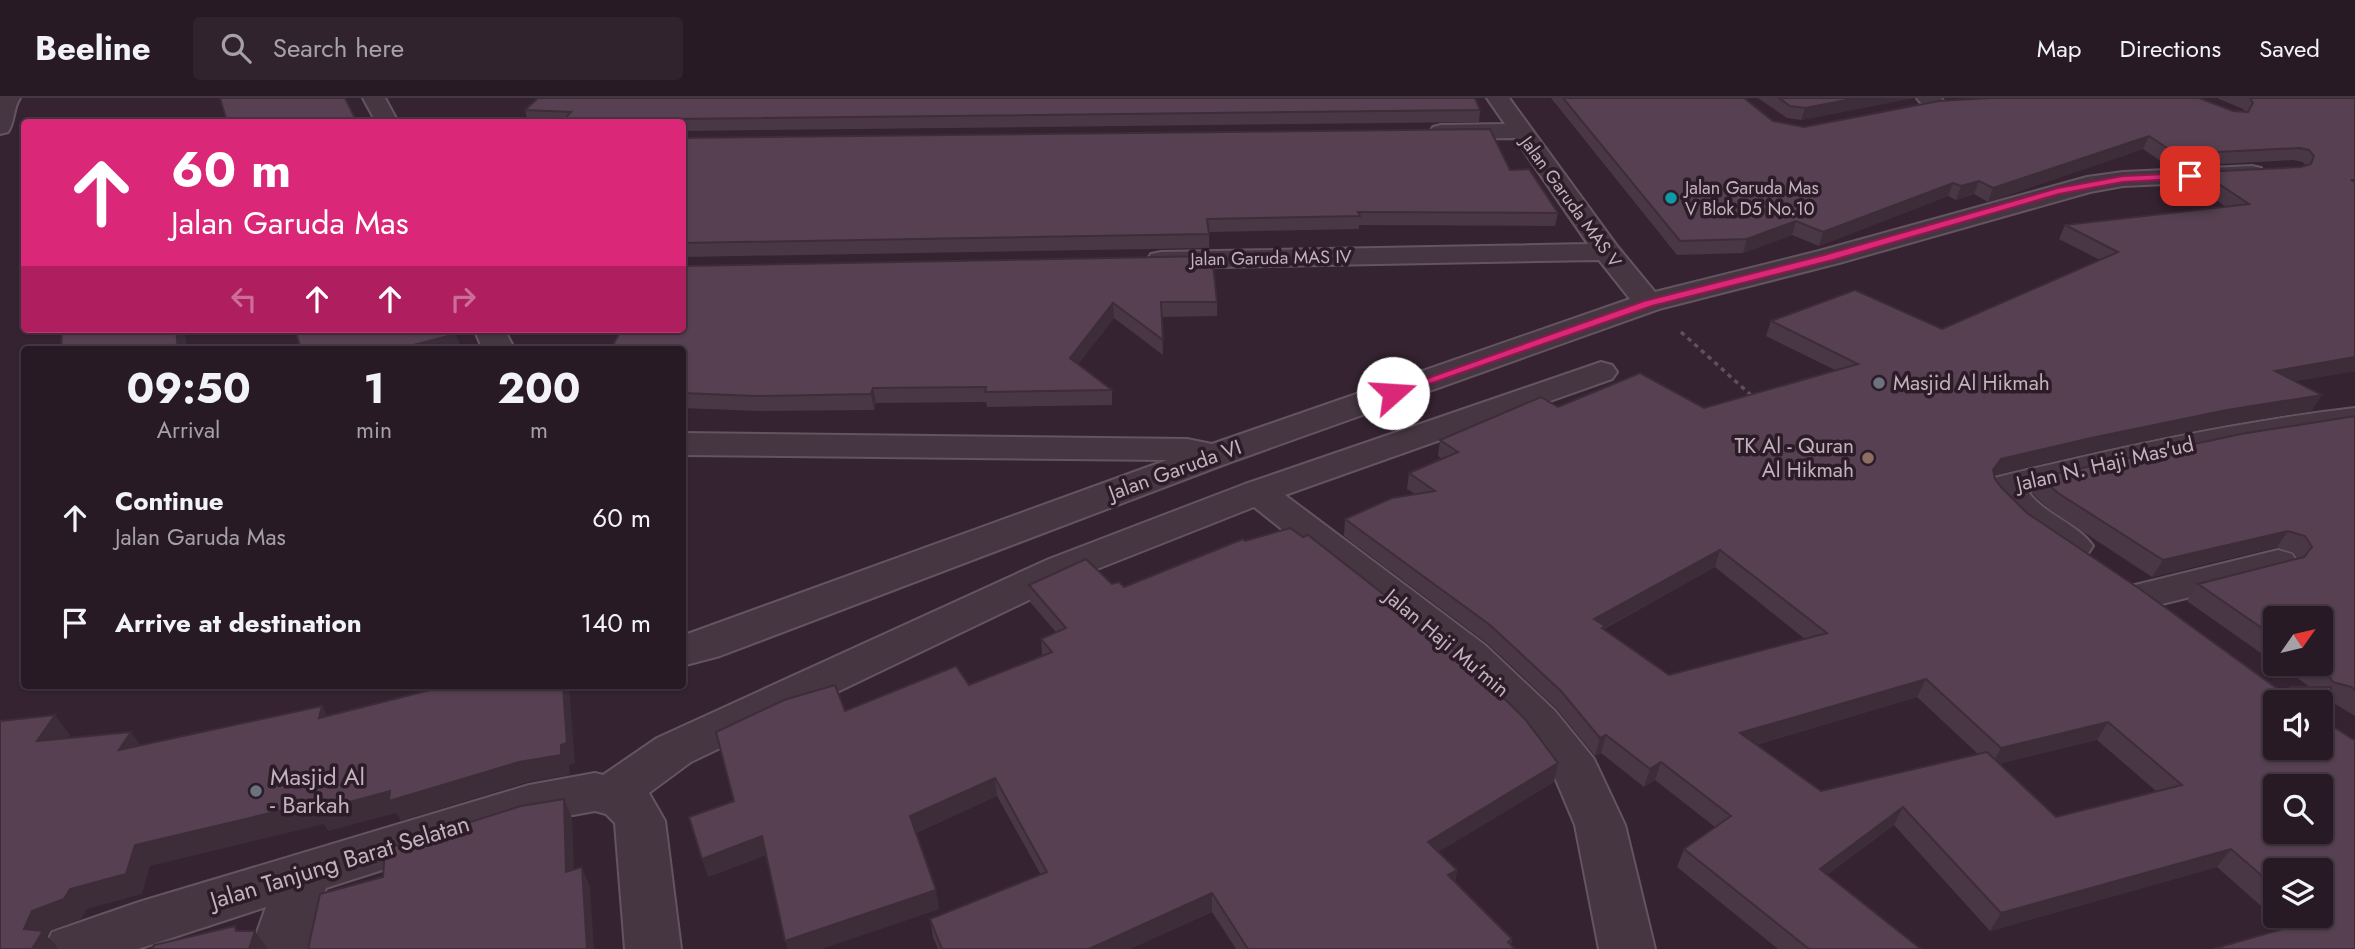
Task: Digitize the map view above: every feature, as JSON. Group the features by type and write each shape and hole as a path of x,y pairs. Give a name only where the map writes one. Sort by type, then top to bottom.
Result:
{"street":[{"path":"0,127 5,103 9,98"},
{"path":"374,98 385,119"},
{"name":"Jalan Garuda MAS V","path":"1498,98 1607,252 1648,303"},
{"path":"1923,103 1959,102"},
{"path":"1421,132 1519,131"},
{"name":"Jalan Garuda VI","path":"694,649 1215,455 1648,303 1829,257 2087,185 2123,179 2280,171"},
{"name":"Jalan Garuda MAS IV","path":"1138,260 1607,252"},
{"path":"611,795 674,750 1063,568 1258,492 1601,372"},
{"name":"Jalan N. Haji Mas'ud","path":"2180,619 2034,520 2008,494 2007,486 2148,452 2295,425 2355,418"},
{"path":"686,444 1187,450 1215,455"},
{"name":"Jalan Haji Mu'min","path":"1258,492 1470,656 1539,723 1577,772 1600,825 1627,949"},
{"path":"2146,595 2278,563"},
{"name":"Jalan Tanjung Barat Selatan","path":"72,949 306,872 529,804 573,794 595,792 611,795"},
{"path":"611,795 622,799 631,807 640,821 653,949"},
{"path":"279,949 306,872"}],"path":[{"path":"1648,303 1753,397"}],"building":[{"path":"220,98 345,98 356,119 226,119"},
{"path":"538,98 1475,98 1480,110 565,119 571,112 525,110"},
{"path":"1563,98 1744,98 1773,121 1804,127 1939,101 1989,98 2199,98 2233,111 2248,112 2253,103 2250,98 2355,98 2355,180 2351,180 2355,182 2355,357 2275,371 2322,395 2227,410 2091,438 2001,459 1993,470 2001,487 2027,513 2140,589 2279,690 2263,690 2263,760 2333,760 2333,727 2355,740 2355,949 2213,949 2286,928 2333,928 2333,858 2263,858 2263,877 2231,849 2001,913 1903,807 1820,869 1921,949 1809,949 1684,849 1731,816 1661,762 1650,769 1606,735 1600,738 1561,691 1490,625 1345,519 1392,498 1435,491 1409,473 1458,452 1440,440 1541,397 1558,407 1640,373 1704,408 1858,364 1771,321 1855,290 1942,329 2118,252 2065,225 2249,204 2201,172 2301,167 2311,164 2314,156 2309,150 2300,148 2176,154 2149,136 1993,188 1979,181 1961,186 1953,183 1823,232 1796,221 1747,239 1680,241","holes":["1720,550 1827,633 1669,675 1602,628 1605,626 1594,619","1926,679 2001,748 2108,722 2182,785 2056,817 1987,752 1821,791 1740,733"]},
{"path":"1779,98 1857,98 1805,108 1790,106"},
{"path":"1490,129 1510,170 1529,169 1558,213 1358,212 1360,216 1207,219 1209,234 686,243 686,138"},
{"path":"1212,256 1217,302 1161,302 1163,340 1113,303 1070,358 1112,390 985,392 986,387 873,388 871,394 756,396 686,393 686,346 612,346 620,333 686,333 686,266"},
{"path":"62,333 176,333 178,346 61,346"},
{"path":"296,333 456,334 410,346 300,346"},
{"path":"2355,416 2355,690 2333,682 2329,676 2333,676 2333,606 2263,606 2263,629 2198,584 2304,557 2312,547 2305,536 2288,531 2163,560 2058,493 2040,477 2241,434"},
{"path":"1290,528 1303,537 1308,535 1456,651 1525,719 1558,763 1428,842 1457,870 1448,875 1512,939 1508,942 1515,949 1248,949 1212,893 1089,949 942,949 930,919 1047,872 995,778 910,816 936,890 785,941 762,836 702,859 689,817 734,801 716,732 784,700 835,685 845,711 956,666 969,685 1052,652 1041,639 1066,628 1029,585 1086,559 1112,584 1119,582 1124,587 1243,539 1245,541"},
{"path":"2290,687 2331,687 2331,690 2290,690"},
{"path":"434,689 563,689 567,743 561,745 561,755 519,762 389,801 390,791 316,811 317,802 135,845 126,874 70,889 64,899 32,911 24,929 43,931 32,949 0,949 0,721 55,715 37,741 131,732 119,750 322,706 319,718"},
{"path":"564,799 566,872 582,867 587,949 308,949 320,894 383,877 385,849 521,806"},
{"path":"235,926 236,931 255,931 249,949 152,949 154,945"}],"place":[{"name":"Jalan Garuda Mas V Blok D5 No.10","path":"1671,198"},
{"name":"Masjid Al Hikmah","path":"1879,383"},
{"name":"TK Al - Quran Al Hikmah","path":"1868,458"},
{"name":"Masjid Al - Barkah","path":"256,791"}],"route":[{"path":"1393,393 1648,303 1829,257 2087,185 2123,179 2190,176"}]}
